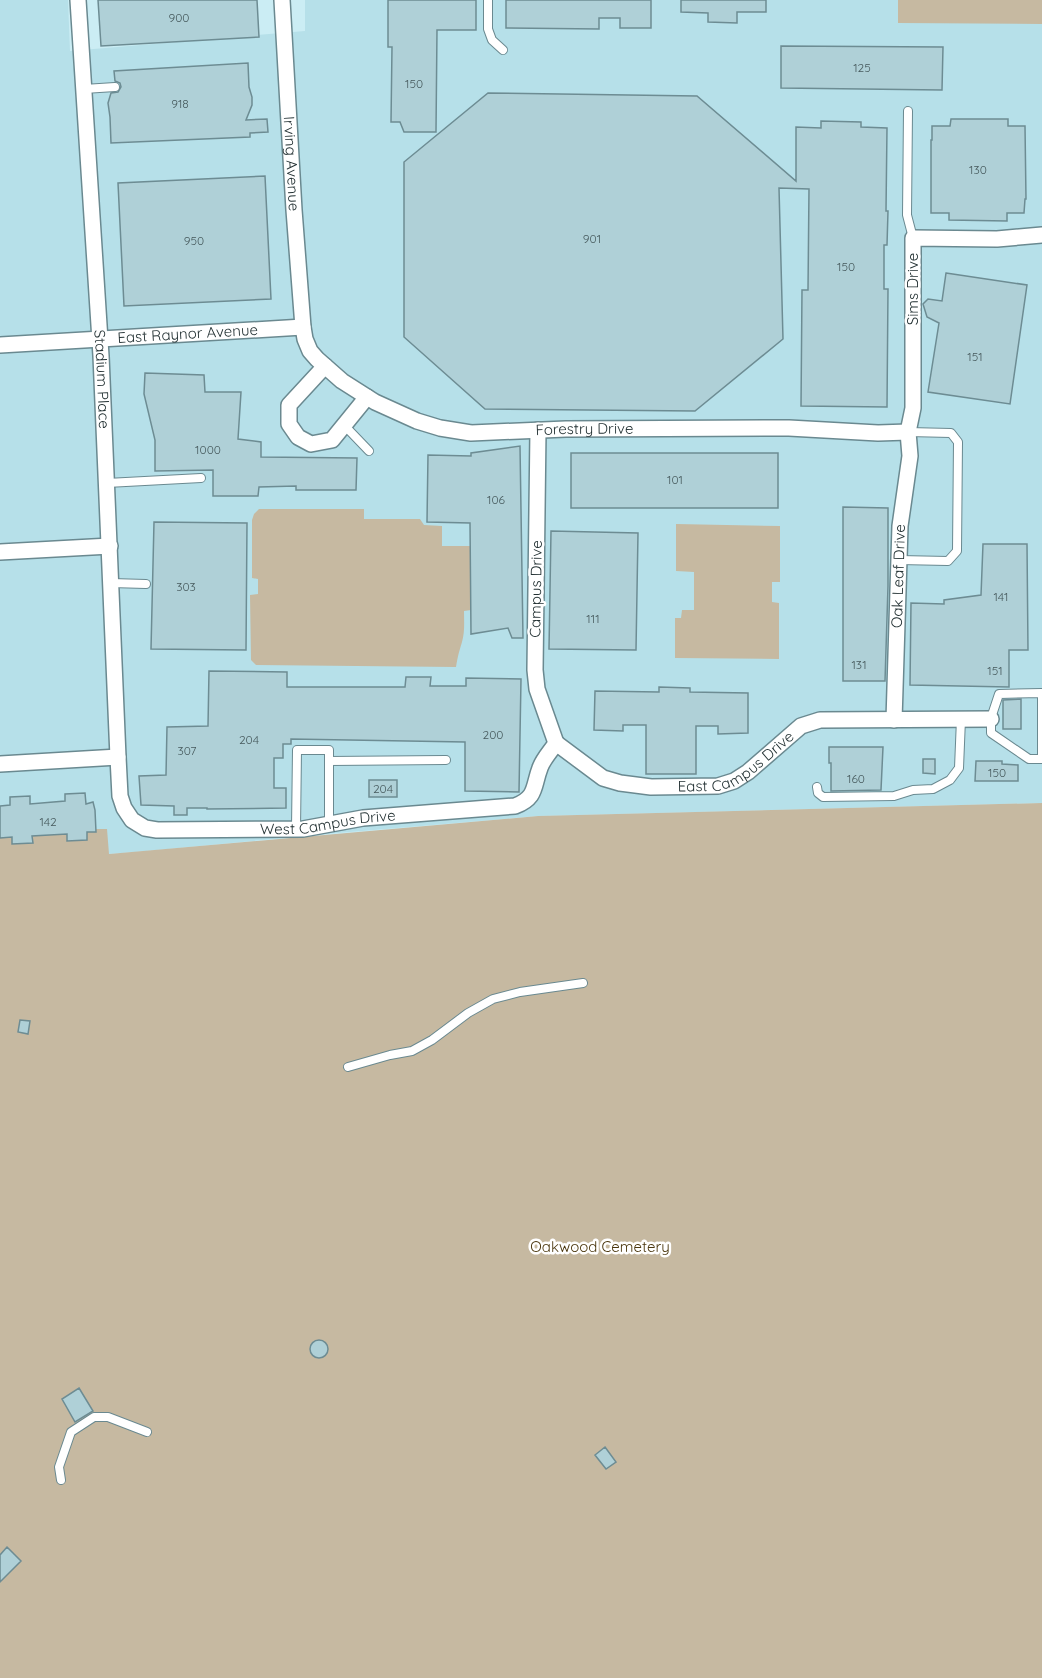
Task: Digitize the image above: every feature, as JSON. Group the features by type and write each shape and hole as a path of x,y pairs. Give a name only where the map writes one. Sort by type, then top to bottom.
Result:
{"street":[{"name":"Stadium Place","path":"78,0 100,339 118,757"},
{"name":"Irving Avenue","path":"282,0 303,327"},
{"name":"Sims Drive","path":"909,432 913,408 913,238 998,239 1042,236"},
{"name":"East Raynor Avenue","path":"0,345 303,327"},
{"name":"Forestry Drive","path":"303,327 310,351 342,381 375,402 417,421 440,428 471,433 537,430 789,428 878,433 909,432"},
{"path":"325,366 289,405 289,424 298,437 311,444 332,441 367,397"},
{"name":"Campus Drive","path":"537,430 535,670 537,689 556,744"},
{"name":"Oak Leaf Drive","path":"894,720 900,526 910,456 909,432"},
{"path":"0,552 110,546"},
{"name":"East Campus Drive","path":"556,744 603,778 620,783 651,787 718,786 734,781 748,772 801,726 820,720 992,719"},
{"name":"West Campus Drive","path":"118,757 120,796 124,808 132,820 145,828 168,830 296,829 363,818 515,806 525,802 534,791 540,766 556,744"},
{"path":"0,764 118,757"}],"lane":[{"path":"488,0 488,29 492,40 503,50"},
{"path":"84,89 115,87"},
{"path":"908,111 908,215 913,238"},
{"path":"344,425 369,451"},
{"path":"899,560 948,561 957,551 958,442 951,433 909,432"},
{"path":"107,483 201,478"},
{"path":"111,583 146,584"},
{"path":"1042,693 1042,759 1029,759 991,733 992,719 999,694 1042,693"},
{"path":"817,787 818,794 822,797 833,798 894,796 913,790 933,789 950,780 959,768 961,719"},
{"path":"296,829 297,750 329,750 329,824"},
{"path":"329,761 446,760"},
{"path":"348,1067 390,1055 412,1052 468,1013 493,999 520,992 583,983"},
{"path":"61,1480 59,1467 72,1432 94,1417 108,1417 147,1432"}],"shaded area":[{"path":"0,0 68,0 70,51 305,31 305,0 1042,0 1042,803 538,816 0,862"}],"green space":[{"path":"898,0 1042,0 1042,24 898,23"},
{"path":"259,509 364,509 364,519 420,519 424,525 442,526 442,546 470,546 471,610 464,611 464,634 456,667 256,665 251,660 250,595 258,594 258,579 252,578 252,520"},
{"path":"676,524 780,526 780,582 772,582 772,602 779,603 779,659 675,658 675,618 681,618 682,610 694,610 694,572 676,571"},
{"name":"Oakwood Cemetery","path":"1042,803 1042,1678 0,1678 0,838 12,837 13,844 33,843 32,835 67,834 68,841 87,840 87,832 107,829 109,854 538,816"}],"building":[{"path":"98,0 257,0 259,37 101,46"},
{"path":"388,0 476,0 476,30 437,30 436,132 404,132 400,122 391,122 392,47 388,47"},
{"path":"506,0 651,0 651,28 620,28 620,18 599,18 599,29 506,28"},
{"path":"681,0 766,0 766,12 737,12 737,23 708,22 708,13 681,12"},
{"path":"781,46 943,47 942,90 781,88"},
{"path":"248,63 252,105 246,120 267,119 268,132 250,133 250,137 111,143 108,103 111,93 118,92 121,87 120,83 115,81 114,71"},
{"path":"488,93 697,96 796,181 796,127 821,128 821,121 861,122 861,127 887,128 886,211 888,211 887,245 884,245 884,289 888,289 887,407 801,406 802,290 808,290 809,189 779,188 783,339 695,411 485,409 404,337 404,162"},
{"path":"951,119 1008,119 1008,126 1025,126 1026,199 1024,213 1007,213 1007,221 949,220 949,213 931,213 932,126 950,126"},
{"path":"265,176 271,299 124,306 118,183"},
{"path":"946,273 1027,285 1010,404 928,392 939,323 927,317 923,304 928,299 942,301"},
{"path":"145,373 204,375 205,392 241,392 238,439 261,442 261,457 357,458 356,490 296,490 296,486 259,487 258,496 213,496 213,470 155,471 155,440 144,394"},
{"path":"520,446 523,638 512,638 508,628 471,634 470,523 427,522 428,455 471,456 471,453"},
{"path":"571,453 778,453 778,508 571,508"},
{"path":"843,507 888,508 885,681 843,681"},
{"path":"154,522 247,523 246,650 151,649"},
{"path":"551,531 638,533 636,650 549,649"},
{"path":"983,544 1027,544 1028,650 1009,650 1009,687 910,685 911,603 944,604 944,600 981,595"},
{"path":"209,671 287,672 287,687 405,687 406,677 431,677 430,686 466,686 466,678 521,679 519,792 465,791 465,742 291,739 291,744 283,744 283,758 274,758 274,788 286,788 286,808 187,808 187,815 174,815 174,806 141,805 139,776 166,775 167,727 208,726"},
{"path":"659,687 690,688 690,692 748,693 748,733 718,734 718,726 696,726 696,774 646,774 646,725 623,725 623,731 594,730 595,691 659,692"},
{"path":"1021,699 1021,729 1003,729 1003,700"},
{"path":"829,747 883,747 881,790 831,791"},
{"path":"923,759 935,759 935,774 923,773"},
{"path":"976,761 1002,761 1002,764 1018,765 1018,781 975,781"},
{"path":"369,780 397,780 397,797 369,797"},
{"path":"85,793 86,804 93,802 96,832 87,832 87,840 67,841 67,834 32,836 33,843 12,844 12,837 0,838 0,806 10,805 10,797 30,796 30,804 65,801 65,794"},
{"path":"20,1020 30,1021 28,1034 18,1032"},
{"path":"315,1340 323,1340 328,1345 326,1356 315,1358 310,1353 310,1345"},
{"path":"79,1388 93,1411 75,1422 62,1399"},
{"path":"605,1447 616,1462 606,1469 595,1455"},
{"path":"7,1547 21,1561 0,1582 0,1555"}]}
